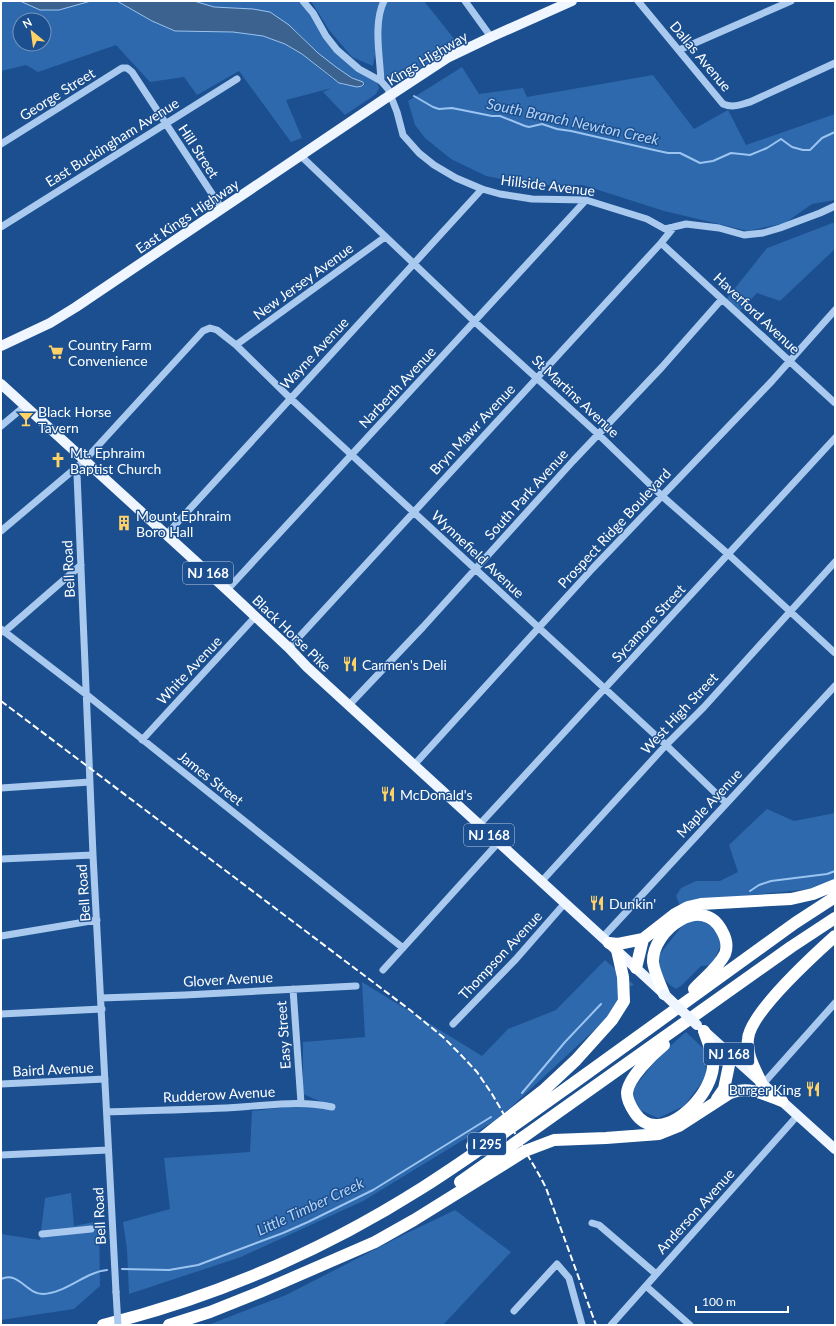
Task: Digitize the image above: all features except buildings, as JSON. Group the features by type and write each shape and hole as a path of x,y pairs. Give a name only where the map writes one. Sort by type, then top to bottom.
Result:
{"highway":[{"path":"401,1201 545,1089 576,1060 612,1020 624,1001 623,978 610,944 643,939 675,914 688,907 701,904 792,898 813,894 835,885"},
{"name":"I 295","path":"104,1325 194,1298 258,1273 328,1241 401,1201 459,1164 791,926 835,897"},
{"path":"658,1022 719,964 725,954 725,937 719,924 715,920 705,915 690,916 679,920 666,932 656,948 653,962 664,994"},
{"name":"I 295","path":"168,1325 210,1312 316,1268 406,1217 444,1193 791,947 835,918"},
{"path":"762,1083 750,1059 748,1048 748,1037 752,1026 765,1007 816,952 835,936"},
{"path":"636,968 643,939"},
{"path":"701,1028 713,1060 712,1075 704,1093 694,1105 669,1123 657,1125 647,1124 638,1118 628,1100 627,1092 632,1081 644,1065 661,1048 725,994"},
{"path":"710,1105 720,1096 726,1080 729,1065 725,1050"},
{"path":"316,1268 375,1242 414,1220 525,1151 544,1143 559,1139 606,1138 659,1134 679,1126 710,1105 730,1093 739,1090 759,1092 782,1101"}],"main road":[{"name":"Kings Highway","path":"387,98 447,58 572,1"},
{"name":"East Kings Highway","path":"1,346 50,322 76,307 387,98"},
{"name":"Black Horse Pike","path":"1,384 227,590 498,843 610,944"},
{"name":"NJ 168","path":"610,944 725,1050 833,1144"}],"street":[{"path":"303,1 313,13 326,36 337,50 359,69 381,81"},
{"path":"381,81 378,35 384,1"},
{"path":"465,1 491,37"},
{"name":"Dallas Avenue","path":"638,1 680,50 723,104 730,107 750,102 835,63"},
{"path":"680,50 791,1"},
{"name":"George Street","path":"1,144 122,68 127,68"},
{"name":"Hill Street","path":"127,68 132,72 222,209"},
{"name":"East Buckingham Avenue","path":"1,226 237,79"},
{"name":"Hillside Avenue","path":"381,81 388,89 387,98 397,112 402,135 410,144 434,165 456,178 482,189 500,194 532,199 586,200 648,219 665,229 686,224 719,228 744,234 763,233 807,218 835,206"},
{"name":"St Martins Avenue","path":"301,156 475,322 598,434 662,496 835,652"},
{"name":"Wayne Avenue","path":"166,535 482,189"},
{"name":"Narberth Avenue","path":"227,590 586,200"},
{"name":"Bryn Mawr Avenue","path":"289,648 661,243 674,227"},
{"name":"New Jersey Avenue","path":"236,345 385,237"},
{"name":"Haverford Avenue","path":"661,243 835,403"},
{"name":"South Park Avenue","path":"349,705 423,627 598,434 662,367 722,299"},
{"name":"Prospect Ridge Boulevard","path":"414,765 538,628 790,361 835,310"},
{"name":"Wynnefield Avenue","path":"84,461 203,332 210,328 218,330 236,345 290,398 475,570 666,745 726,803"},
{"path":"1,426 25,406"},
{"name":"Sycamore Street","path":"479,825 835,438"},
{"path":"1,531 84,461"},
{"name":"Bell Road","path":"84,461 77,474 93,855 118,1325"},
{"name":"West High Street","path":"541,882 666,745 704,707 790,610 835,562"},
{"path":"3,630 81,566"},
{"name":"White Avenue","path":"142,740 255,617"},
{"name":"James Street","path":"3,630 403,948"},
{"name":"Maple Avenue","path":"610,944 726,803 835,686"},
{"path":"1,788 90,782"},
{"path":"383,970 498,843"},
{"path":"1,859 93,855"},
{"name":"Thompson Avenue","path":"453,1024 516,958 565,903"},
{"path":"1,936 97,920"},
{"name":"Glover Avenue","path":"101,998 356,986"},
{"name":"Easy Street","path":"293,988 301,1103"},
{"path":"762,1083 835,1003"},
{"path":"1,1014 102,1009"},
{"name":"Baird Avenue","path":"1,1084 106,1079"},
{"name":"Rudderow Avenue","path":"107,1112 241,1107 301,1103 318,1104 332,1108"},
{"name":"Anderson Avenue","path":"612,1325 798,1115"},
{"path":"1,1155 108,1150"},
{"path":"592,1223 600,1226 656,1274"},
{"path":"42,1234 92,1229"},
{"path":"514,1311 557,1264 569,1278 582,1325"},
{"path":"646,1286 690,1325"}],"shaded area":[{"path":"1,1 20,1 40,10 59,10 91,1 117,1 152,21 175,31 233,32 263,36 285,44 302,54 332,79 343,85 362,87 366,83 352,78 336,67 318,53 295,30 279,19 240,8 214,7 195,1 300,1 304,3 325,38 377,82 379,88 376,94 345,115 323,92 332,88 286,100 302,138 291,142 239,71 197,95 184,77 150,82 116,45 38,72 26,65 1,71"},
{"path":"20,1 91,1 59,10 40,10"},
{"path":"117,1 194,1 214,7 253,9 270,12 289,25 318,53 336,67 364,84 357,87 339,83 302,54 285,44 263,36 233,32 175,31 152,21"},
{"path":"311,1 384,1 373,66 352,57 329,30"},
{"path":"387,1 424,1 459,45 397,82 392,83 385,79 380,30 381,20"},
{"path":"462,67 479,94 523,88 527,97 653,75 694,129 728,110 746,145 835,114 835,200 812,204 785,223 748,231 664,211 583,185 531,185 486,176 451,159 425,138 415,125 408,101"},
{"path":"835,222 835,249 780,301 757,293 737,314 724,302 767,248"},
{"path":"767,809 794,821 835,813 835,880 823,888 719,898 699,919 715,924 724,938 712,965 701,966 676,989 664,979 662,975 659,955 686,921 676,896 681,888 696,881 720,881 738,872 729,845"},
{"path":"605,960 634,985 624,988 616,1010 496,1120 363,1201 241,1257 129,1294 127,1249 123,1222 170,1209 164,1158 250,1152 252,1111 324,1103 303,1094 303,1042 365,1037 362,982 482,1056 508,1029 556,1010"},
{"path":"686,1032 705,1050 706,1077 684,1106 658,1118 636,1108 633,1089 660,1055"},
{"path":"71,1193 74,1226 99,1221 100,1286 74,1309 1,1320 1,1234 40,1240 45,1198"},
{"path":"455,1210 511,1252 443,1325 208,1325 286,1295"}],"waterway":[{"name":"South Branch Newton Creek","path":"414,96 439,109 452,108 492,116 500,116 529,127 542,124 557,129 668,153 680,153 700,163 713,161 731,153 750,155 767,148 781,139 792,147 810,150 822,138 835,132"},
{"name":"Little Timber Creek","path":"750,891 759,885 771,881 827,874 835,871"},
{"name":"Little Timber Creek","path":"522,1093 565,1042 601,1004"},
{"name":"Little Timber Creek","path":"122,1269 169,1270 198,1265 283,1233 373,1190 491,1117"},
{"name":"Little Timber Creek","path":"1,1279 7,1277 13,1278 32,1291 43,1294 60,1290 91,1274 107,1270"}],"railway":[{"path":"1,701 410,1010 443,1037 461,1055 477,1072 492,1094 541,1178 596,1325"}],"place":[{"name":"Country Farm Convenience","path":"56,352"},
{"name":"Black Horse Tavern","path":"26,419"},
{"name":"Mt. Ephraim Baptist Church","path":"58,460"},
{"name":"Mount Ephraim Boro Hall","path":"124,523"},
{"name":"Carmen's Deli","path":"350,664"},
{"name":"McDonald's","path":"388,794"},
{"name":"Dunkin'","path":"597,903"},
{"name":"Burger King","path":"813,1089"}]}
